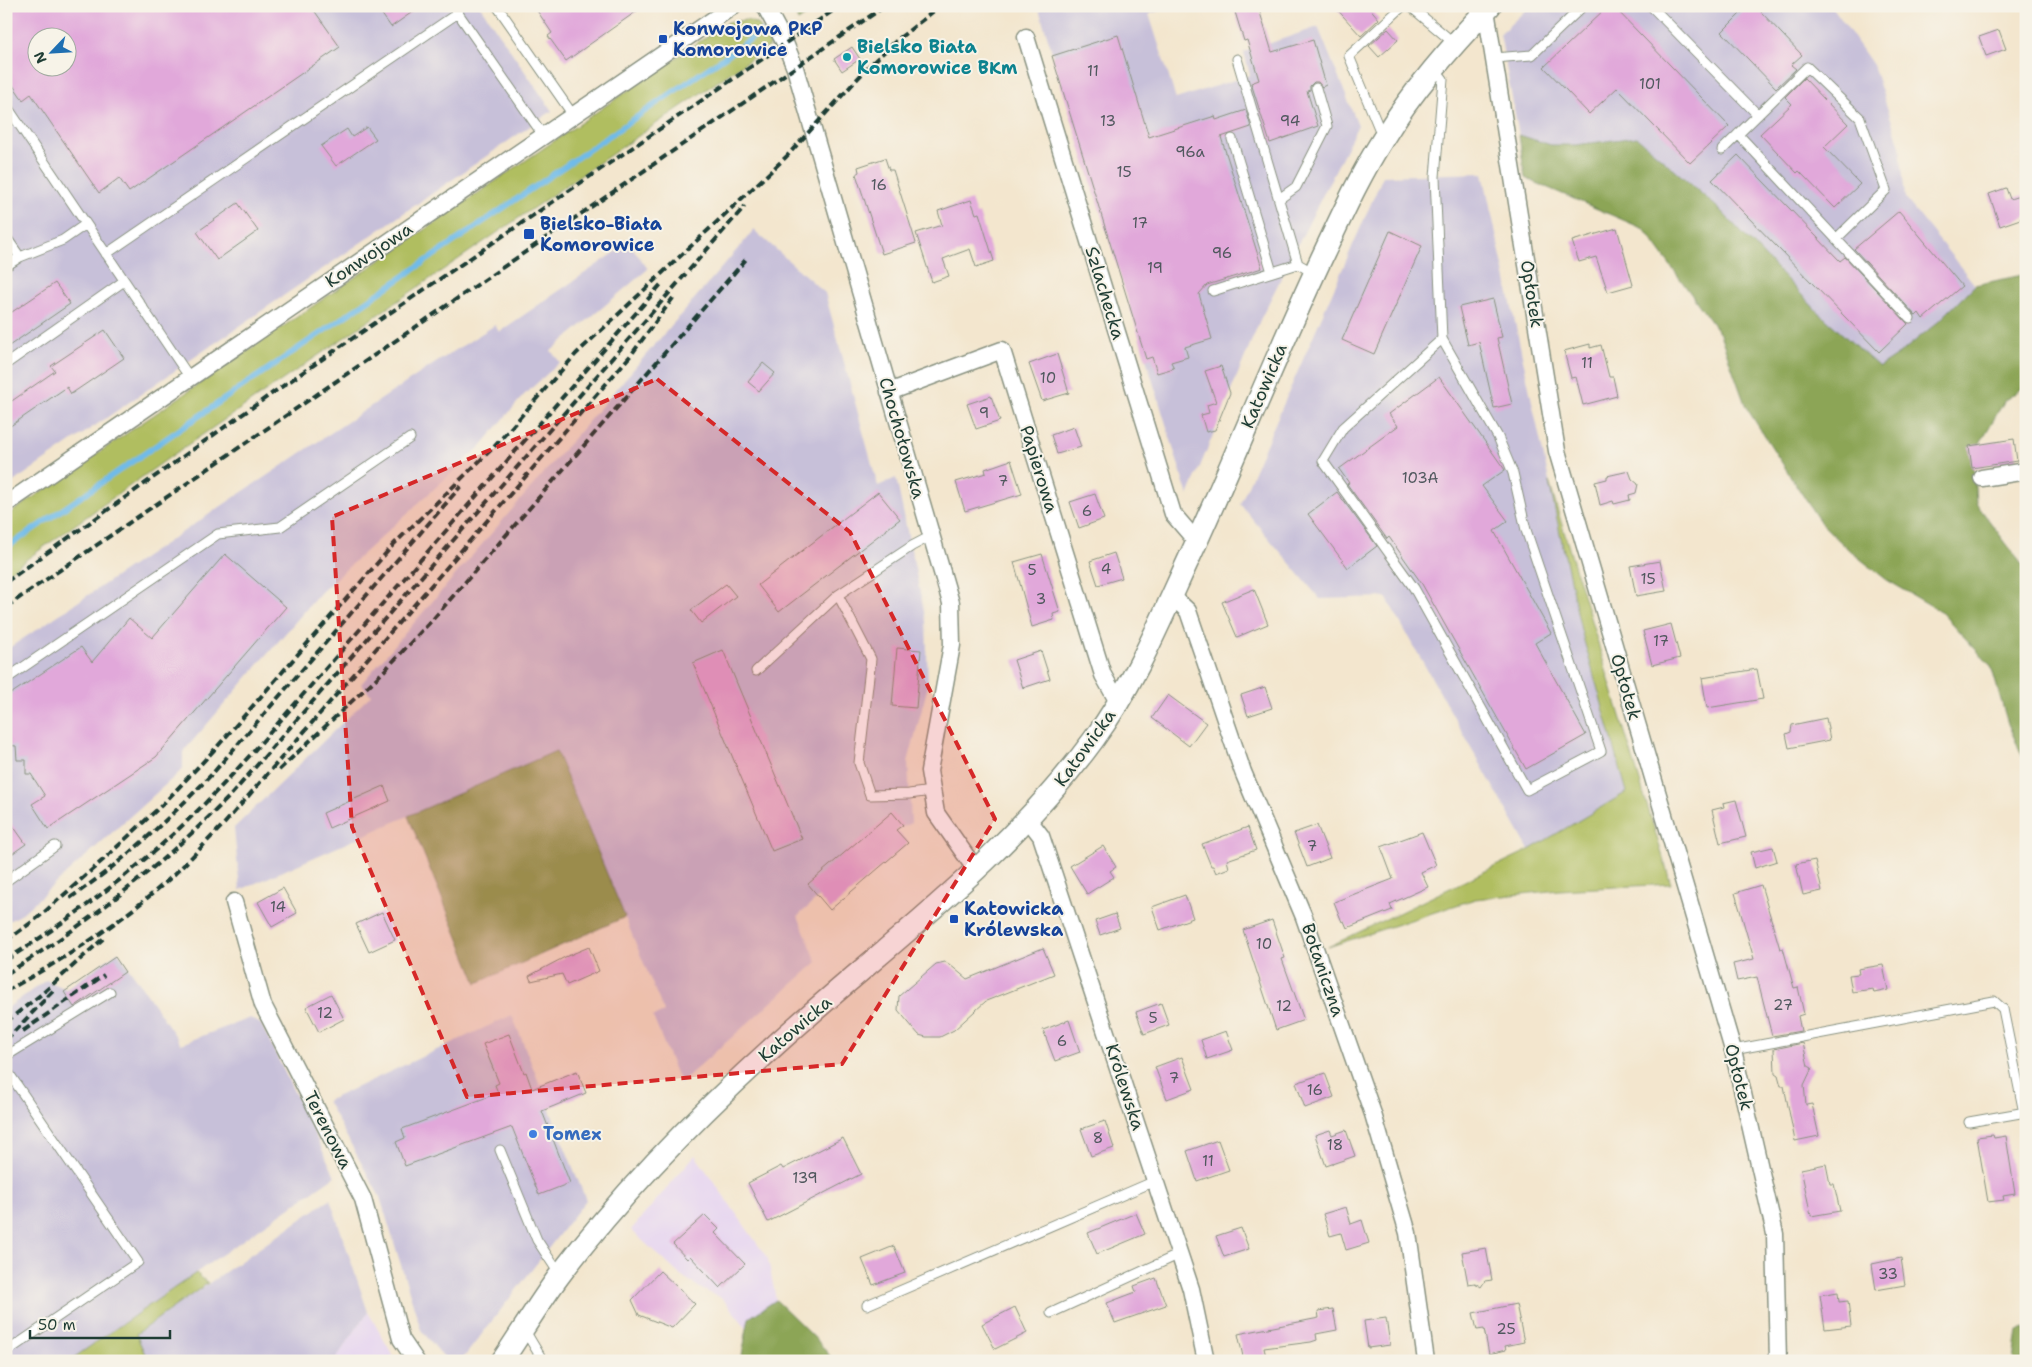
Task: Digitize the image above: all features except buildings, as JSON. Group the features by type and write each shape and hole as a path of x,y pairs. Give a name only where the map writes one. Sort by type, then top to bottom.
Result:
{"street":[{"name":"Konwojowa","path":"6,504 733,6"},
{"name":"Chochołowska","path":"765,6 785,43 795,68 951,603 952,645 928,771 936,813 976,870"},
{"name":"Katowicka","path":"502,1361 560,1276 624,1197 703,1112 783,1038 886,951 976,870 1051,795 1096,737 1118,702 1197,542 1306,269 1349,200 1383,138 1434,69 1488,8"},
{"name":"Opłotek","path":"1488,8 1494,58 1557,451 1733,1050 1775,1234 1778,1361"},
{"name":"Szlachecka","path":"1026,37 1173,514 1197,542"},
{"name":"Papierowa","path":"889,392 1002,350 1103,675 1118,702"},
{"path":"1982,478 2026,471"},
{"name":"Botaniczna","path":"1172,596 1188,611 1243,772 1304,917 1373,1114 1408,1233 1426,1361"},
{"name":"Królewska","path":"1028,818 1041,836 1180,1254 1191,1289 1206,1361"},
{"name":"Terenowa","path":"234,902 263,1005 363,1199 401,1339 416,1361"}],"lane":[{"path":"497,6 573,116"},
{"path":"1383,138 1349,56 1403,6"},
{"path":"1410,6 1455,44"},
{"path":"1494,58 1532,55 1583,6"},
{"path":"1651,6 1758,115"},
{"path":"106,254 455,10 543,135"},
{"path":"1213,291 1272,272 1306,269 1279,199 1237,59"},
{"path":"1722,150 1807,66 1860,118 1886,190 1836,239"},
{"path":"1434,69 1443,78 1435,177 1442,340 1498,437 1513,473 1526,530 1600,751 1527,790 1414,588 1324,461 1343,428 1442,340"},
{"path":"1279,199 1296,187 1327,126 1316,88"},
{"path":"6,105 190,378"},
{"path":"1738,134 1910,318"},
{"path":"1232,139 1272,272"},
{"path":"6,266 20,257 63,240 86,224"},
{"path":"6,237 20,257"},
{"path":"6,364 124,281"},
{"path":"6,679 218,534 280,527 410,438"},
{"path":"756,671 838,595 912,546 931,536"},
{"path":"838,595 871,660 859,763 870,795 909,794 932,791"},
{"path":"6,881 55,846"},
{"path":"6,1056 110,992"},
{"path":"1733,1050 1994,1001 2003,1009 2025,1112 1969,1122"},
{"path":"6,1069 138,1262 6,1352"},
{"path":"500,1150 537,1240 560,1276"},
{"path":"867,1305 1155,1181"},
{"path":"1051,1313 1180,1254"},
{"path":"524,1328 543,1361"}],"highlighted area":[{"path":"657,379 850,532 995,819 842,1064 467,1097 352,827 332,517"}],"shaded area":[{"path":"6,6 480,6 552,111 6,487"},
{"path":"1038,6 1173,6 1149,14 1176,99 1250,75 1244,52 1318,27 1358,125 1260,320 1188,496"},
{"path":"1530,6 1832,6 1873,65 1900,146 1905,198 1975,285 1938,322 1899,354 1879,367 1818,312 1719,209 1637,137 1576,145 1551,145 1519,135 1500,34"},
{"path":"1483,173 1581,630 1627,792 1529,850 1386,597 1320,599 1240,504 1383,176"},
{"path":"754,230 825,293 878,486 896,478 926,621 928,686 908,762 911,823 896,830 908,843 830,910 819,897 798,916 817,962 680,1083 653,1017 664,1012 556,751 240,890 234,828 371,695 361,684"},
{"path":"629,243 648,269 551,351 560,362 523,396 481,446 321,592 183,752 183,769 19,916 6,922 6,650 434,364 495,325 499,332"},
{"path":"118,952 181,1044 250,1018 261,1024 335,1176 69,1361 6,1361 6,1009 46,980 66,989"},
{"path":"512,1015 586,1200 461,1361 447,1361 421,1330 380,1197 327,1101"},
{"path":"695,1155 768,1259 776,1300 749,1318 747,1328 722,1298 703,1290 679,1274 631,1230"},
{"path":"330,1199 368,1312 334,1361 148,1361 136,1334"},
{"path":"368,1312 396,1361 334,1361"}],"green space":[{"path":"792,6 820,6 798,21"},
{"path":"747,20 759,25 771,45 173,455 6,574 6,516 728,22"},
{"path":"1519,135 1551,145 1576,145 1637,137 1719,209 1818,312 1879,367 1899,354 1938,322 1975,285 2022,275 2026,276 2026,386 2005,400 1973,455 1976,503 2026,570 2026,764 2008,724 1991,666 1940,611 1887,580 1850,551 1820,522 1746,407 1720,334 1644,229 1525,178"},
{"path":"1549,482 1671,884 1559,890 1475,899 1328,947 1529,850 1627,792 1581,630"},
{"path":"556,751 625,917 477,983 408,816"},
{"path":"196,1273 208,1283 136,1334 148,1361 69,1361"},
{"path":"776,1300 817,1340 834,1361 739,1361 742,1355 749,1318"},
{"path":"2026,1328 2026,1361 2014,1361 2018,1330"}],"waterway":[{"path":"792,12 801,6"},
{"path":"6,548 761,32"}],"railway":[{"path":"6,582 274,392 840,6"},
{"path":"6,607 885,6"},
{"path":"6,941 40,916 163,804 217,747 394,544 494,447 576,354 786,157 870,65 897,40 940,6"},
{"path":"6,974 67,934 152,869 231,795 745,206"},
{"path":"279,770 384,671 434,618 748,257"},
{"path":"6,960 77,912 123,877 166,841 212,796 253,752 663,282"},
{"path":"6,991 69,954 130,912 174,874 224,824 631,355 673,298"},
{"path":"70,898 109,870 145,839 213,773 461,486"},
{"path":"6,1022 43,993 106,936"},
{"path":"23,1031 104,975"},
{"path":"6,1040 53,991"}],"place":[{"name":"Konwojowa PKP Komorowice","path":"663,39"},
{"name":"Bielsko Biała Komorowice BKm","path":"847,57"},
{"name":"Bielsko-Biała Komorowice","path":"529,234"},
{"name":"Katowicka Królewska","path":"954,919"},
{"name":"Tomex","path":"533,1134"}]}
